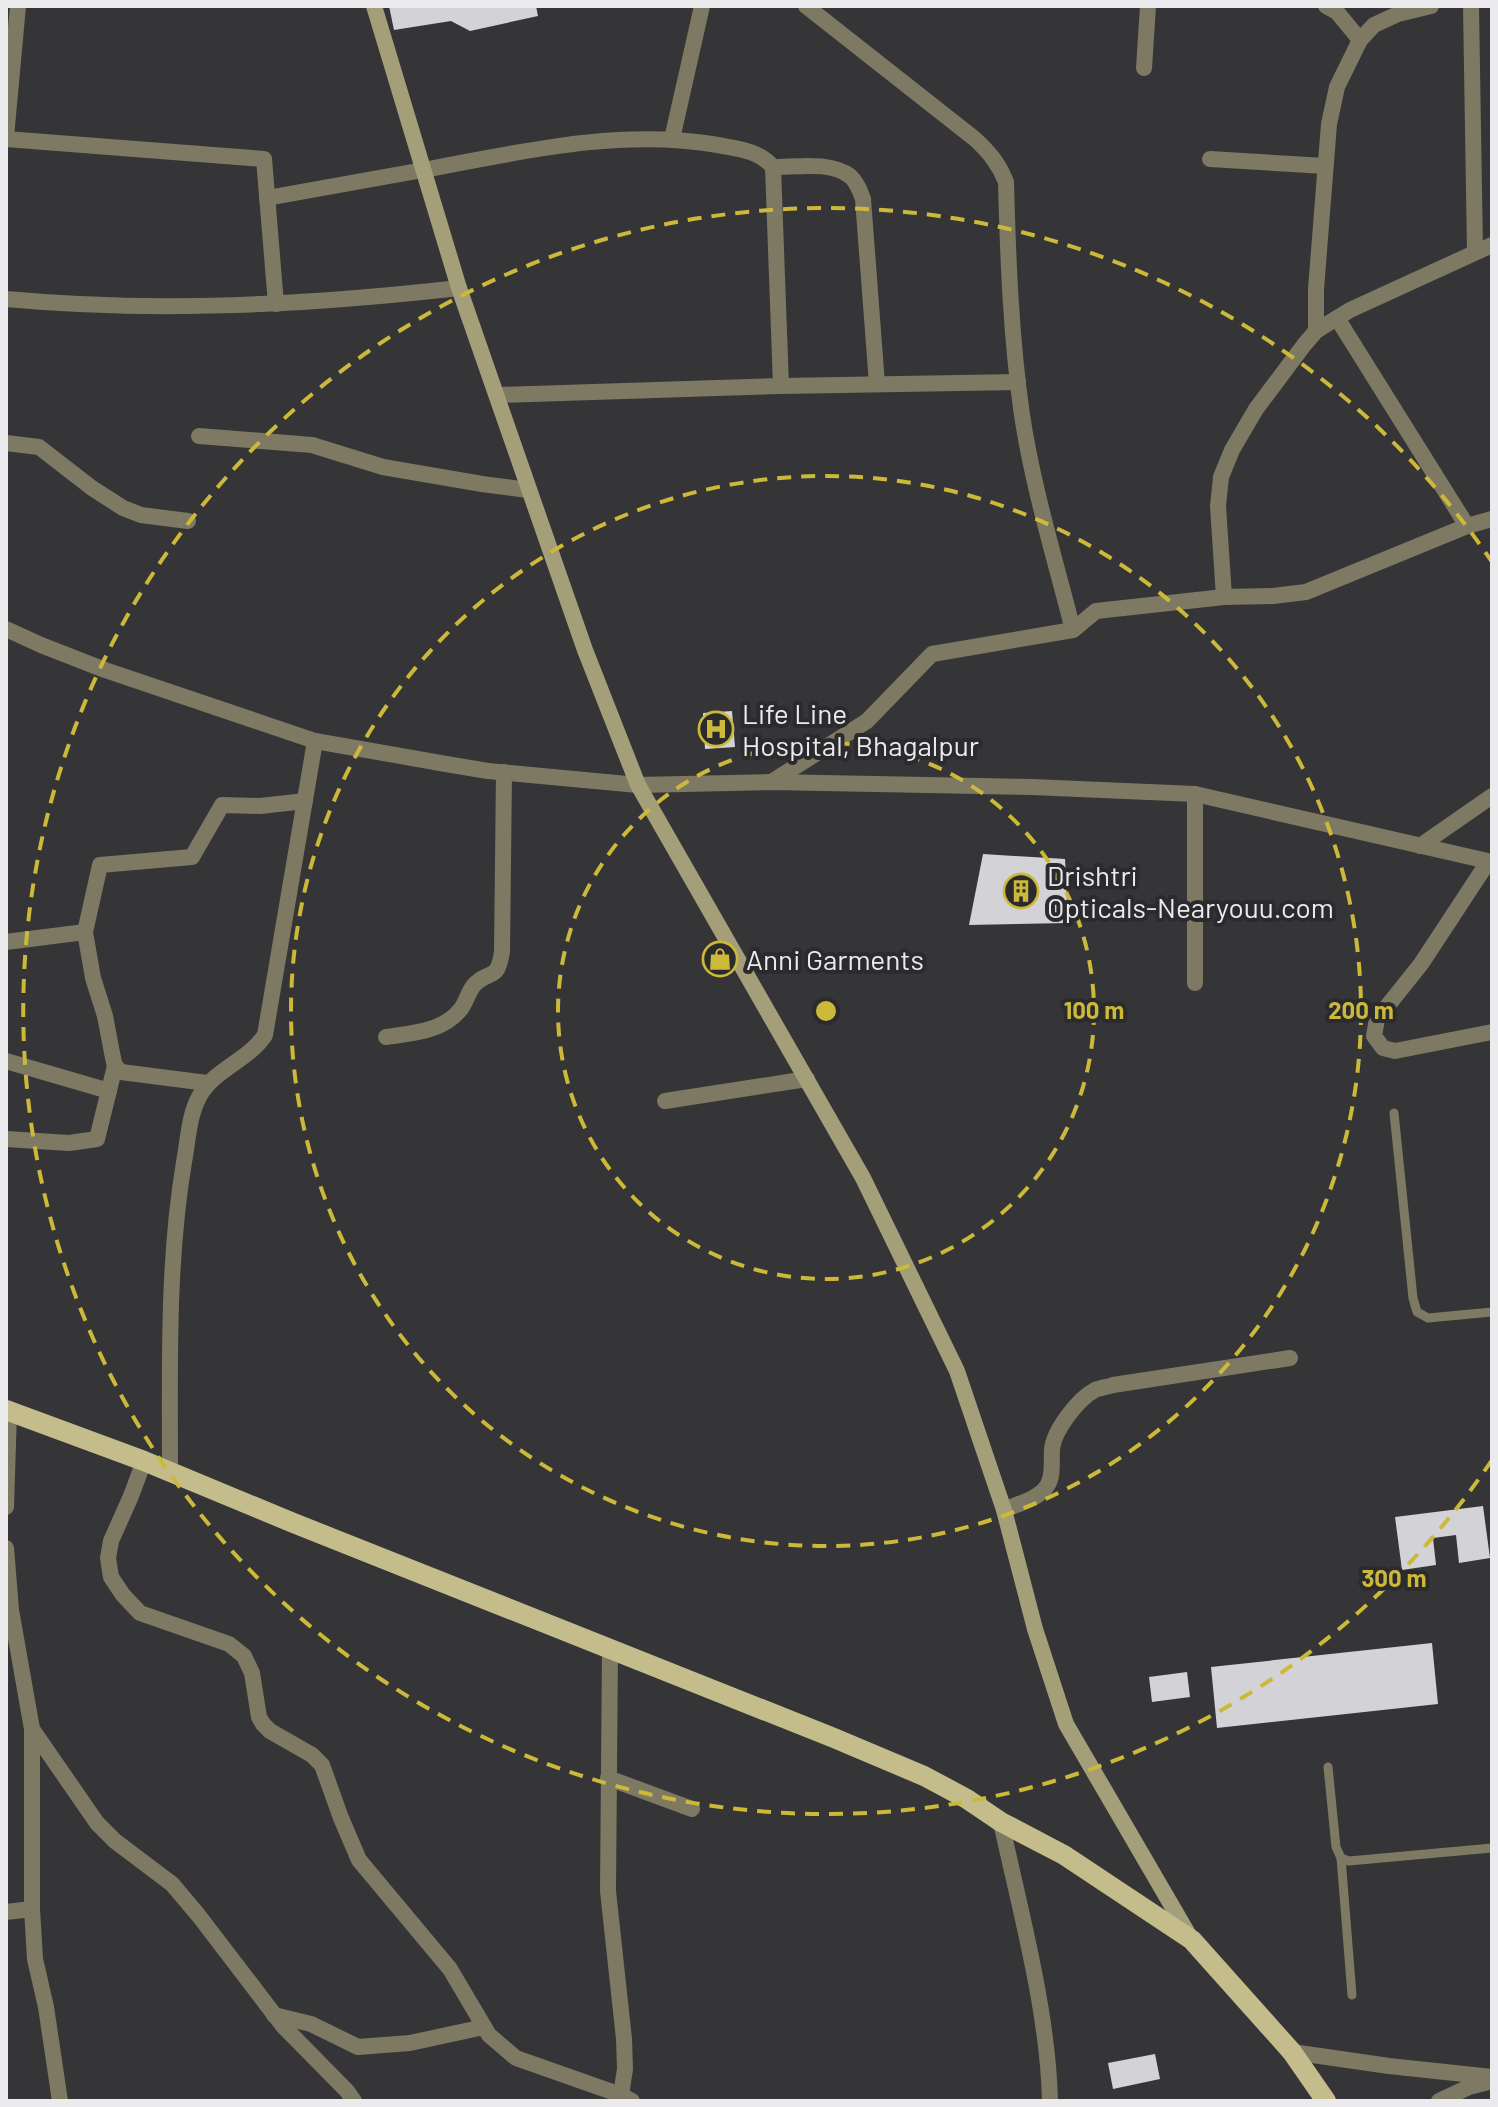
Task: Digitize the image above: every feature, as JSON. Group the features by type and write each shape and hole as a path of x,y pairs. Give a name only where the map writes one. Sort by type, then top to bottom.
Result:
{"main road":[{"path":"374,6 459,288 585,650 638,785 863,1178 957,1371 1004,1510 1035,1629 1066,1724 1192,1940 1292,2052 1326,2101"},
{"path":"8,1411 144,1461 924,1776 1064,1855 1192,1940"}],"street":[{"path":"18,6 6,138 264,159 276,304"},
{"path":"672,139 702,6"},
{"path":"806,6 975,139 1001,169 1006,182 1008,259 1022,417 1034,478 1073,630"},
{"path":"1144,68 1148,6"},
{"path":"1326,6 1337,12 1360,40"},
{"path":"1316,331 1325,166 1337,87 1360,40 1374,25 1398,14 1431,6"},
{"path":"1224,597 1218,506 1221,477 1232,450 1256,409 1316,331 1350,310 1488,248 1471,6"},
{"path":"267,198 559,144 672,139 752,151 773,167 781,386"},
{"path":"1210,159 1325,166"},
{"path":"773,167 823,167 851,177 858,187 863,199 877,384"},
{"path":"6,299 217,307 352,300 459,288"},
{"path":"1337,318 1467,526"},
{"path":"498,395 1018,382"},
{"path":"199,436 312,445 383,467 528,490"},
{"path":"6,443 39,447 123,508 141,515 188,521"},
{"path":"771,782 867,721 932,654 1073,630 1096,611 1224,597 1306,592 1467,526 1492,519"},
{"path":"6,629 105,670 315,741 446,764 638,785 771,782 1195,794 1490,862 1421,964 1377,1019 1374,1036 1383,1048 1395,1051 1492,1032"},
{"path":"170,1472 174,1244 191,1120 197,1100 207,1083 257,1046 265,1035 315,741"},
{"path":"386,1037 443,1026 463,1007 477,981 491,976 500,967 504,772"},
{"path":"1195,794 1195,983"},
{"path":"1420,846 1492,796"},
{"path":"6,1139 69,1143 97,1139 115,1066 85,932 100,865 192,857 222,805 260,806 305,801"},
{"path":"6,942 85,932"},
{"path":"6,1061 109,1091"},
{"path":"115,1066 121,1072 207,1083"},
{"path":"665,1101 807,1079"},
{"path":"1004,1510 1045,1489 1049,1482 1052,1447 1057,1432 1083,1400 1095,1391 1113,1385 1290,1358"},
{"path":"6,1507 8,1411"},
{"path":"144,1461 111,1541 108,1558 111,1577 123,1595 140,1613 229,1644 244,1656 252,1673 259,1717 263,1724 312,1755 322,1765 359,1860 450,1969 489,2035 516,2058 627,2098 624,2039 608,1891 610,1648"},
{"path":"6,1548 8,1610 32,1729 35,1959 46,2007 60,2101"},
{"path":"32,1729 97,1823 115,1841 172,1884 283,2026 354,2101"},
{"path":"608,1778 692,1809"},
{"path":"1001,1822 1039,1999 1050,2101"},
{"path":"6,1912 32,1909"},
{"path":"274,2015 311,2024 358,2047 410,2043 484,2027"},
{"path":"1292,2052 1492,2079"},
{"path":"1439,2101 1492,2079"}],"lane":[{"path":"1394,1113 1417,1312 1428,1318 1492,1312"},
{"path":"1328,1767 1336,1847 1341,1858 1352,1995"},
{"path":"1341,1858 1349,1861 1492,1848"}],"building":[{"path":"389,6 536,6 538,16 470,31 451,21 394,30"},
{"path":"732,711 735,747 705,749 703,713"},
{"name":"Drishtri Opticals-Nearyouu.com","path":"983,854 1065,859 1068,923 969,925"},
{"path":"1483,1506 1490,1558 1459,1563 1456,1535 1433,1538 1436,1565 1402,1570 1395,1517"},
{"path":"1432,1643 1438,1704 1217,1728 1211,1667"},
{"path":"1187,1672 1190,1697 1152,1702 1149,1677"},
{"path":"1155,2054 1160,2079 1113,2089 1108,2063"}],"place":[{"name":"Life Line Hospital, Bhagalpur","path":"716,729"},
{"name":"Drishtri Opticals-Nearyouu.com","path":"1021,891"},
{"name":"Anni Garments","path":"720,959"}]}
